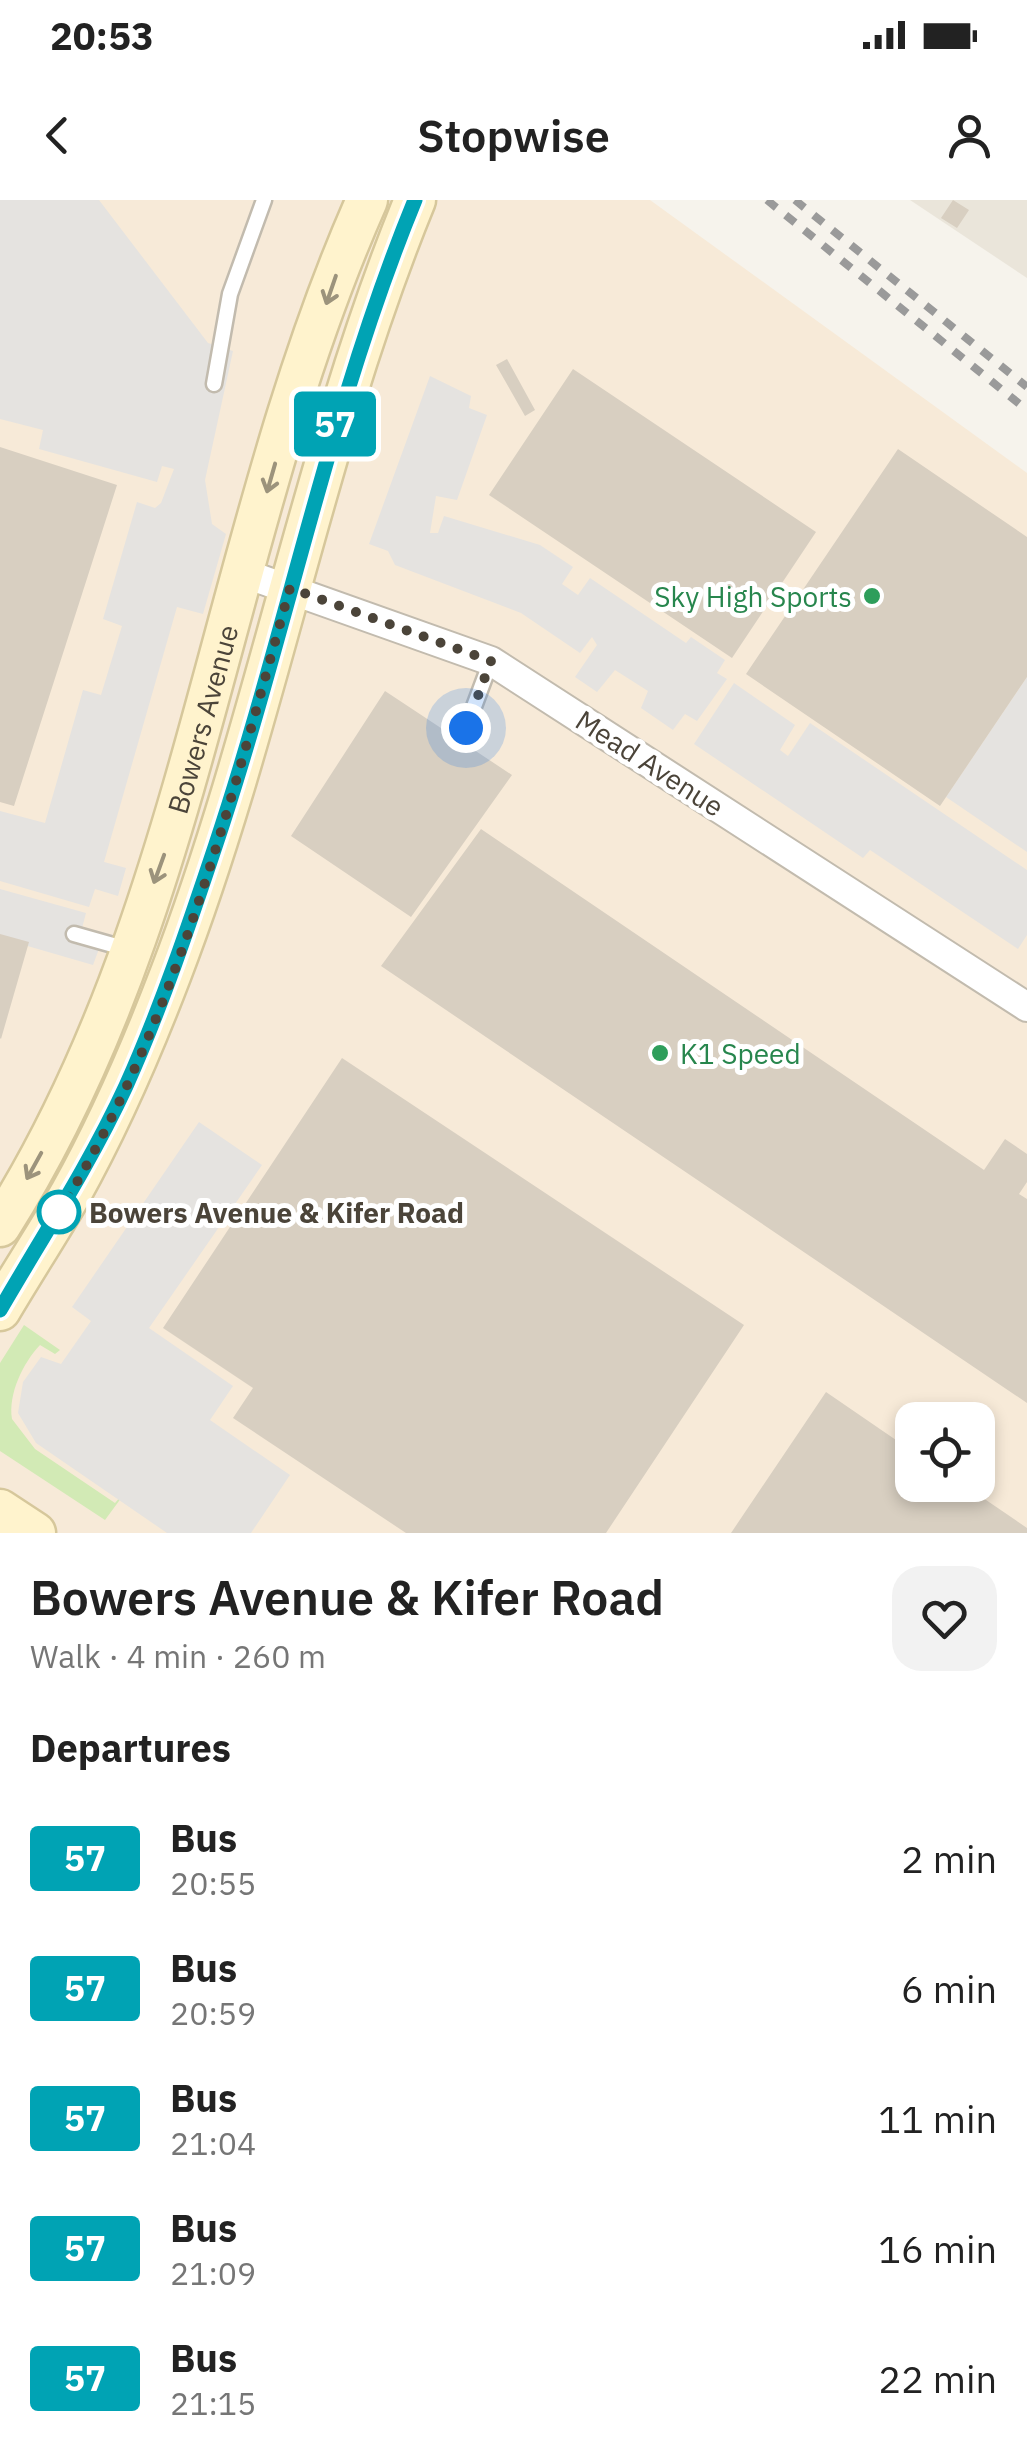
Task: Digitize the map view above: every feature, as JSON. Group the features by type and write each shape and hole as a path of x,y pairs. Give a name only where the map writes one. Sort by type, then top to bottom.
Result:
{"main road":[{"name":"Bowers Avenue","path":"0,1226 67,1106 131,950 166,847 298,384 368,200"},
{"name":"Bowers Avenue","path":"0,1310 71,1193 126,1086 153,1019 217,842 367,322 414,200"},
{"path":"0,1510 35,1533"}],"street":[{"name":"Mead Avenue","path":"246,574 491,661 1027,1007"}],"lane":[{"path":"214,384 230,294 264,200"},
{"path":"466,728 491,661"},
{"path":"74,934 131,950"}],"shaded area":[{"path":"0,200 650,200 1027,473 1027,1533 0,1533"},
{"path":"0,200 99,200 208,343 233,351 205,480 212,524 226,534 203,614 177,607 104,862 126,868 118,896 95,889 89,907 0,881 0,811 45,823 83,690 101,695 122,626 103,619 137,502 155,508 161,503 174,469 162,466 157,482 39,449 43,430 0,419"},
{"path":"910,200 1027,200 1027,278"},
{"path":"430,376 471,396 469,408 487,415 457,500 436,496 430,533 438,533 444,516 540,545 573,567 562,584 578,595 590,578 686,643 691,637 725,660 717,673 727,679 697,721 685,714 673,730 641,708 648,691 615,670 597,692 575,677 597,645 592,637 580,653 521,613 395,565 388,551 369,544"},
{"path":"1027,677 1027,852 946,797"},
{"path":"734,683 795,725 780,750 788,756 810,723 1027,870 1027,935 1018,949 870,850 863,858 694,744"},
{"path":"0,889 86,913 81,932 103,938 93,965 0,938"},
{"path":"199,1122 262,1165 149,1328 233,1386 210,1420 290,1475 251,1533 167,1533 36,1443 18,1413 23,1382 41,1357 61,1364 91,1321 72,1307"}],"green space":[{"path":"24,1325 60,1350 55,1354 40,1345 28,1361 15,1389 12,1419 35,1449 115,1503 130,1486 105,1520 0,1451 0,1363"}],"building":[{"path":"953,200 969,210 957,228 941,218"},
{"path":"507,359 535,410 525,416 496,365"},
{"path":"573,369 816,532 732,658 489,495"},
{"path":"0,447 117,485 14,806 0,802"},
{"path":"898,449 1027,537 1027,677 940,806 746,674"},
{"path":"385,691 512,775 411,917 291,836"},
{"name":"K1 Speed","path":"481,829 984,1170 1005,1139 1027,1154 1027,1182 1019,1194 1027,1199 1027,1403 381,966"},
{"path":"0,934 29,942 1,1039 0,1038"},
{"path":"342,1058 744,1325 606,1533 406,1533 233,1418 253,1388 163,1328"},
{"path":"826,1392 895,1439 895,1502 989,1502 1027,1528 1027,1533 731,1533"}],"railway":[{"path":"767,200 1027,410"},
{"path":"795,200 1027,387"}],"bus line":[{"name":"57","path":"0,1310 71,1193 126,1086 172,970 217,842 342,401 372,306 415,200"}],"place":[{"name":"Sky High Sports","path":"872,596"},
{"name":"K1 Speed","path":"660,1053"},
{"name":"Bowers Avenue & Kifer Road","path":"59,1212"}],"route":[{"path":"59,1212 126,1086 172,970 217,842 290,588 491,661 466,728"}]}
